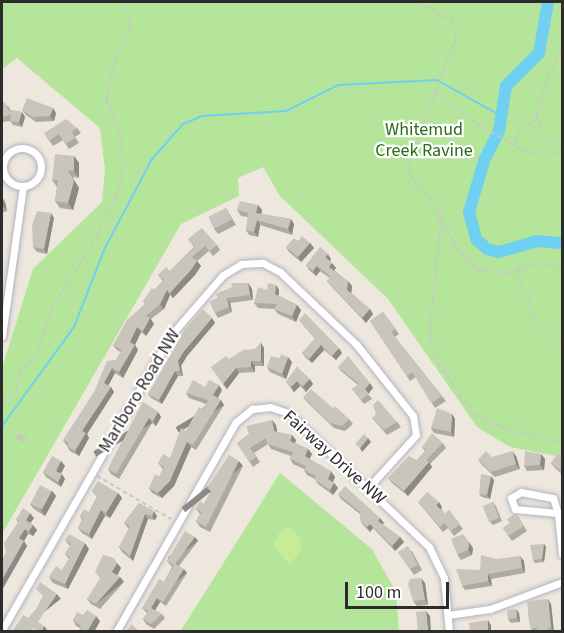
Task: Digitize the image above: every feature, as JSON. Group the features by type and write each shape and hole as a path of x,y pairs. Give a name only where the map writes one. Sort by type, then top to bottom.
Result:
{"street":[{"path":"23,148 34,152 41,164 39,176 23,186 7,179 3,167 6,155 23,148"},
{"path":"2,336 23,186"},
{"name":"Marlboro Road NW","path":"2,630 180,323 230,270 258,263 280,272 356,344 415,420 414,438 368,488"},
{"name":"Fairway Drive NW","path":"116,632 231,430 247,412 264,407 284,411 368,488 433,552 444,578 449,632"},
{"path":"558,513 515,509 511,498 518,492 545,494 555,501 558,513 562,554"},
{"path":"448,615 490,609 562,582"}],"path":[{"path":"2,401 16,391 19,375 38,352 51,310 96,237 119,187 123,161 118,124 106,101 113,66 130,26 126,2"},
{"path":"417,2 452,20 456,26 456,39 409,161 410,175 440,215 453,242 476,270 508,273 545,262 562,268"},
{"path":"562,52 550,70 537,118 542,131 562,152"},
{"path":"436,93 488,130 514,144 539,155 562,152"},
{"path":"514,144 521,129 537,118"},
{"path":"440,215 430,334 434,357 440,371 474,415 512,431 562,443"},
{"path":"519,268 517,278 529,298 532,314 562,342"},
{"path":"91,473 172,520"}],"green space":[{"name":"Whitemud Creek Ravine","path":"2,2 562,2 562,457 510,447 477,427 388,299 280,196 263,167 238,178 239,196 181,224 2,534 2,368 33,269 102,202 105,169 100,128 17,58 2,69"},
{"path":"280,473 372,549 396,592 399,631 180,632"},
{"path":"288,527 298,535 302,548 290,565 274,546 279,533"}],"building":[{"path":"27,98 53,108 50,116 32,117 22,110"},
{"path":"5,102 8,110 22,112 19,122 10,121 11,115 2,117 2,103"},
{"path":"66,119 77,128 72,132 75,138 65,144 59,134 49,141 44,133"},
{"path":"55,154 74,156 74,171 68,170 74,181 68,203 55,201 58,180 52,180"},
{"path":"240,201 258,205 256,213 291,219 288,229 257,220 254,232 246,230 248,213 237,210"},
{"path":"226,208 232,220 214,229 208,217"},
{"path":"37,211 51,213 44,249 33,247 32,225"},
{"path":"202,228 217,245 210,251 205,246 192,257 197,261 191,270 170,293 167,290 160,304 146,316 150,318 143,331 137,327 130,342 135,345 119,372 112,368 104,383 111,387 82,431 86,433 75,451 67,446 69,443 63,440 94,392 107,361 116,360 122,350 113,345 127,320 146,303 143,301 152,288 155,290 164,280 158,275 166,267 170,271 195,247 188,239"},
{"path":"302,236 310,243 298,257 286,247 294,238 298,241"},
{"path":"320,247 328,254 325,257 332,263 329,267 348,281 347,290 370,309 362,318 327,281 331,277 317,266 313,271 306,265"},
{"path":"231,283 248,283 250,295 227,298 229,307 215,313 210,302 218,299 216,294 232,287"},
{"path":"268,283 276,285 275,294 297,305 292,316 274,309 277,304 254,303 258,287 267,290"},
{"path":"203,309 212,318 184,351 178,361 180,371 175,371 159,400 148,394 185,329"},
{"path":"383,312 396,329 391,332 442,396 431,403 412,372 407,376 370,321"},
{"path":"305,313 339,348 332,356 321,345 309,359 302,353 315,338 299,320"},
{"path":"261,343 261,361 251,361 251,367 236,368 223,384 211,367 226,356 229,359 243,350 255,349"},
{"path":"281,354 288,357 282,374 267,367 271,356 280,358"},
{"path":"348,356 370,383 365,389 369,394 361,400 352,389 359,384 338,367"},
{"path":"297,367 310,379 303,386 297,381 291,387 286,382"},
{"path":"193,380 205,387 209,380 219,385 213,395 221,400 193,445 187,442 170,481 158,493 149,488 155,474 159,477 164,467 158,463 163,454 170,458 181,428 186,431 199,407 203,410 208,400 186,393"},
{"path":"311,389 349,419 342,426 330,423 303,397"},
{"path":"378,400 397,422 384,430 372,418 376,414 373,405"},
{"path":"143,402 158,412 153,421 149,418 116,474 108,469"},
{"path":"437,408 452,414 451,432 431,428"},
{"path":"272,420 274,431 292,435 290,441 308,449 305,456 331,471 328,479 334,483 330,490 314,479 316,476 304,470 306,466 290,459 293,452 267,444 266,438 250,448 256,457 249,462 237,443 249,434 246,426"},
{"path":"19,433 26,437 23,442 16,439"},
{"path":"432,433 443,443 426,460 429,462 404,491 388,478 409,456 417,460 426,450 422,447"},
{"path":"364,434 368,438 360,448 355,444"},
{"path":"486,451 492,457 512,451 516,464 491,472 478,460"},
{"path":"525,451 541,454 540,465 524,466"},
{"path":"557,454 562,456 562,472 551,463"},
{"path":"229,455 239,461 206,527 196,521 202,512 196,509 200,501 204,504 211,491 207,488"},
{"path":"52,456 61,461 56,471 62,474 58,482 43,472"},
{"path":"481,474 491,476 487,495 479,494"},
{"path":"98,481 118,493 106,513 101,510 89,534 78,528 83,518 80,516 84,509 89,512 98,497 92,491"},
{"path":"40,485 52,491 42,510 30,504"},
{"path":"345,486 380,518 378,521 400,537 392,546 370,524 367,527 361,522 360,512 338,494"},
{"path":"427,492 439,502 436,505 445,514 449,510 460,524 451,531 444,523 440,527 418,502"},
{"path":"493,502 499,518 489,522 483,506"},
{"path":"139,503 154,511 152,516 145,514 130,556 119,547 130,526 124,523"},
{"path":"23,508 30,513 26,520 33,525 29,531 25,529 19,538 24,541 2,580 2,561 6,553 4,543 19,521 16,519"},
{"path":"516,513 524,526 508,536 503,528 510,523 507,519"},
{"path":"185,531 195,537 175,564 184,569 163,602 157,598 151,608 162,614 151,624 143,619 148,611 142,608 159,579 164,582 174,565 167,561"},
{"path":"69,534 85,543 65,584 49,577 56,566 62,570 70,557 65,554 71,544 65,540"},
{"path":"463,534 469,542 468,550 457,554 451,539"},
{"path":"544,544 542,559 533,560 530,545"},
{"path":"408,546 418,565 410,569 398,552"},
{"path":"103,555 114,558 117,563 112,572 120,577 96,604 87,599 100,578 95,572"},
{"path":"481,555 497,559 520,556 522,568 488,574 488,581 462,586 456,569 480,570"},
{"path":"421,578 425,600 413,601 408,584 410,579"},
{"path":"40,582 57,594 38,622 44,626 41,632 33,628 31,632 12,632 23,615 28,618 36,609 43,596 36,589"},
{"path":"548,599 551,627 548,628 549,632 537,632 537,628 531,629 527,601"},
{"path":"516,609 517,618 508,619 507,610"},
{"path":"87,610 96,616 87,632 79,632 81,626 73,620 77,612 83,615"},
{"path":"426,611 428,632 418,632 416,612"},
{"path":"488,620 488,632 470,632 469,623"},
{"path":"131,624 140,632 127,631"}],"waterway":[{"path":"548,2 539,53 506,86 499,131 485,158 469,212 476,239 487,249 499,252 537,241 562,243"},
{"path":"2,426 74,327 105,248 152,159 183,124 202,116 286,111 338,85 437,80 503,117"}]}
